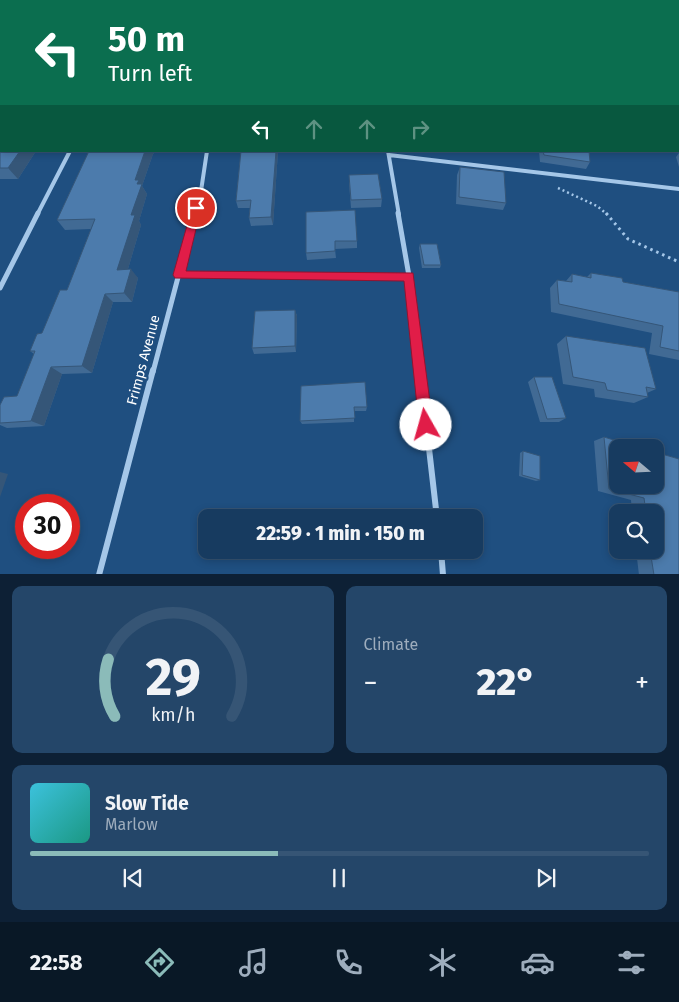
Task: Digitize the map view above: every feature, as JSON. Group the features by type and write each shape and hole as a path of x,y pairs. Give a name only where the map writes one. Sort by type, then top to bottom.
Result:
{"street":[{"path":"0,288 69,152"},
{"name":"Frimps Avenue","path":"99,574 201,191 207,152"},
{"path":"436,509 409,276 388,153 679,189"},
{"path":"441,559 443,574"}],"lane":[{"path":"179,275 409,276"}],"path":[{"path":"541,173 548,183 597,206 612,218 628,239 679,262"}],"building":[{"path":"0,152 19,152 8,168 0,168"},
{"path":"89,152 145,152 135,180 139,180 137,184 142,184 131,215 135,215 117,270 131,269 124,293 105,294 82,366 51,367 31,421 0,423 0,405 4,397 17,396 35,351 30,351 37,334 42,333 60,290 67,290 95,219 57,220"},
{"path":"241,152 276,152 271,217 249,218 251,200 236,201"},
{"path":"543,152 589,152 590,162 544,155"},
{"path":"460,167 504,172 506,203 459,197"},
{"path":"378,174 382,199 351,200 349,175"},
{"path":"355,210 357,241 335,241 335,251 306,253 306,212"},
{"path":"420,244 437,244 441,265 424,265"},
{"path":"591,273 622,278 623,282 679,292 679,351 660,347 663,326 559,304 557,280 572,282 572,274 591,278"},
{"path":"295,310 295,346 252,348 255,311"},
{"path":"566,336 645,348 656,389 646,387 648,397 607,390 605,383 573,377"},
{"path":"534,377 552,377 566,418 547,419"},
{"path":"365,382 367,407 354,407 355,418 300,421 301,386"},
{"path":"604,437 611,439 609,439 609,489"},
{"path":"523,451 540,456 540,480 522,475"},
{"path":"664,455 679,459 679,574 654,574 651,559 664,559 664,504 645,504 644,498 628,494 664,494"}],"route":[{"path":"196,208 179,275 409,276 426,425"}]}
